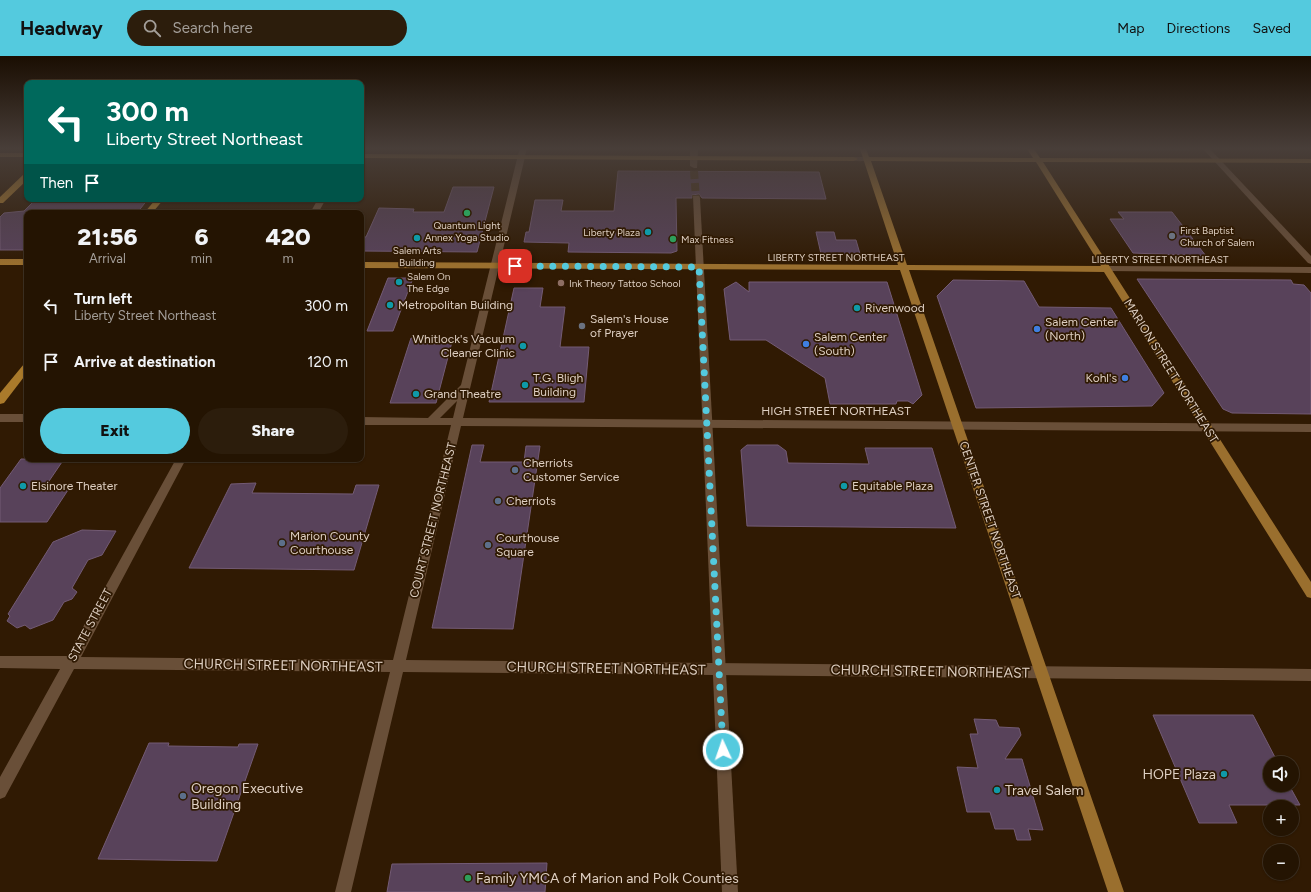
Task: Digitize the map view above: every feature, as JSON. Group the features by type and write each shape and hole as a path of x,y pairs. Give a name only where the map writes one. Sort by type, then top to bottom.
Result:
{"highway":[{"path":"0,201 14,188"},
{"path":"151,210 157,202"},
{"path":"0,400 24,370"}],"main road":[{"name":"COURT STREET NORTHEAST","path":"343,892 514,188"},
{"name":"CENTER STREET NORTHEAST","path":"876,188 1116,892"},
{"name":"MARION STREET NORTHEAST","path":"1056,188 1311,593"},
{"path":"1243,188 1311,261"},
{"path":"696,198 730,892"},
{"path":"0,262 24,262"},
{"name":"LIBERTY STREET NORTHEAST","path":"364,265 1311,270"},
{"path":"431,421 466,386"},
{"path":"0,418 24,418"},
{"name":"HIGH STREET NORTHEAST","path":"364,421 1311,428"},
{"name":"STATE STREET","path":"0,792 179,462"},
{"name":"CHURCH STREET NORTHEAST","path":"0,662 1311,675"}],"building":[{"path":"453,188 494,188 477,252 364,251 364,237 366,237 379,208 414,209 413,212 444,212"},
{"path":"616,188 823,188 826,199 702,198 699,194 692,195 692,198 676,198 677,251 671,253 568,252 569,243 524,242 526,232 529,232 535,200 563,200 561,211 614,211"},
{"path":"33,202 146,202 139,210 25,210"},
{"path":"24,211 24,250 0,250 0,217 4,213"},
{"name":"First Baptist Church of Salem","path":"1118,212 1172,212 1206,256 1133,253 1110,219 1124,219"},
{"path":"816,232 834,232 836,240 856,240 860,254 821,254"},
{"name":"Metropolitan Building","path":"388,278 413,278 393,331 367,331"},
{"path":"1137,279 1291,280 1293,284 1304,285 1311,293 1311,414 1232,413 1223,409"},
{"name":"Salem Center (North)","path":"953,280 1024,281 1039,307 1111,308 1164,393 1152,406 976,408 937,296"},
{"name":"Salem Center (South)","path":"736,282 749,292 749,282 887,282 922,395 913,404 908,401 897,401 896,404 830,404 825,378 766,340 730,340 724,289"},
{"path":"514,288 543,288 540,307 565,307 560,347 589,347 584,402 489,402"},
{"path":"411,338 453,338 436,403 390,403"},
{"name":"Courthouse Square","path":"472,445 484,445 480,462 524,462 526,446 540,446 513,629 432,628"},
{"name":"Equitable Plaza","path":"747,445 778,445 786,451 788,463 869,464 865,448 932,448 956,528 747,526 741,450"},
{"name":"Elsinore Theater","path":"21,459 24,459 24,462 62,462 45,487 70,487 47,522 0,522 0,488"},
{"name":"Marion County Courthouse","path":"256,483 252,493 353,494 356,485 379,485 354,570 189,568 231,484"},
{"path":"82,530 116,531 102,555 88,560 72,588 77,592 72,599 64,602 53,620 30,629 25,625 17,628 7,621 10,616 8,614 53,542"},
{"name":"HOPE Plaza","path":"1153,715 1253,715 1274,756 1263,756 1263,792 1293,792 1297,800 1263,800 1263,805 1229,805 1237,823 1199,823"},
{"name":"Travel Salem","path":"974,719 996,720 999,727 1019,728 1021,735 1005,759 1022,759 1043,830 1028,829 1031,840 1017,840 1014,829 995,829 990,812 967,812 957,767 978,768 970,734 978,734"},
{"name":"Oregon Executive Building","path":"149,743 169,743 168,746 238,747 239,744 258,744 217,861 98,859"},
{"name":"Family YMCA of Marion and Polk Counties","path":"547,863 545,892 387,892 392,864"}],"tunnel":[{"path":"695,188 696,198"}],"place":[{"name":"Quantum Light Annex Yoga Studio","path":"467,213"},
{"name":"Liberty Plaza","path":"648,232"},
{"name":"First Baptist Church of Salem","path":"1172,236"},
{"name":"Salem Arts Building","path":"417,238"},
{"name":"Max Fitness","path":"673,239"},
{"name":"Salem On The Edge","path":"399,282"},
{"name":"Ink Theory Tattoo School","path":"561,283"},
{"name":"Metropolitan Building","path":"390,305"},
{"name":"Rivenwood","path":"857,308"},
{"name":"Salem's House of Prayer","path":"582,326"},
{"name":"Salem Center (North)","path":"1037,329"},
{"name":"Salem Center (South)","path":"806,344"},
{"name":"Whitlock's Vacuum Cleaner Clinic","path":"523,346"},
{"name":"Kohl's","path":"1125,378"},
{"name":"T.G. Bligh Building","path":"525,385"},
{"name":"Grand Theatre","path":"416,394"},
{"name":"Cherriots Customer Service","path":"515,470"},
{"name":"Elsinore Theater","path":"23,486"},
{"name":"Equitable Plaza","path":"844,486"},
{"name":"Cherriots","path":"498,501"},
{"name":"Marion County Courthouse","path":"282,543"},
{"name":"Courthouse Square","path":"488,545"},
{"name":"HOPE Plaza","path":"1224,774"},
{"name":"Travel Salem","path":"997,790"},
{"name":"Oregon Executive Building","path":"183,796"},
{"name":"Family YMCA of Marion and Polk Counties","path":"468,878"}],"route":[{"path":"515,266 699,267 723,750"}]}
